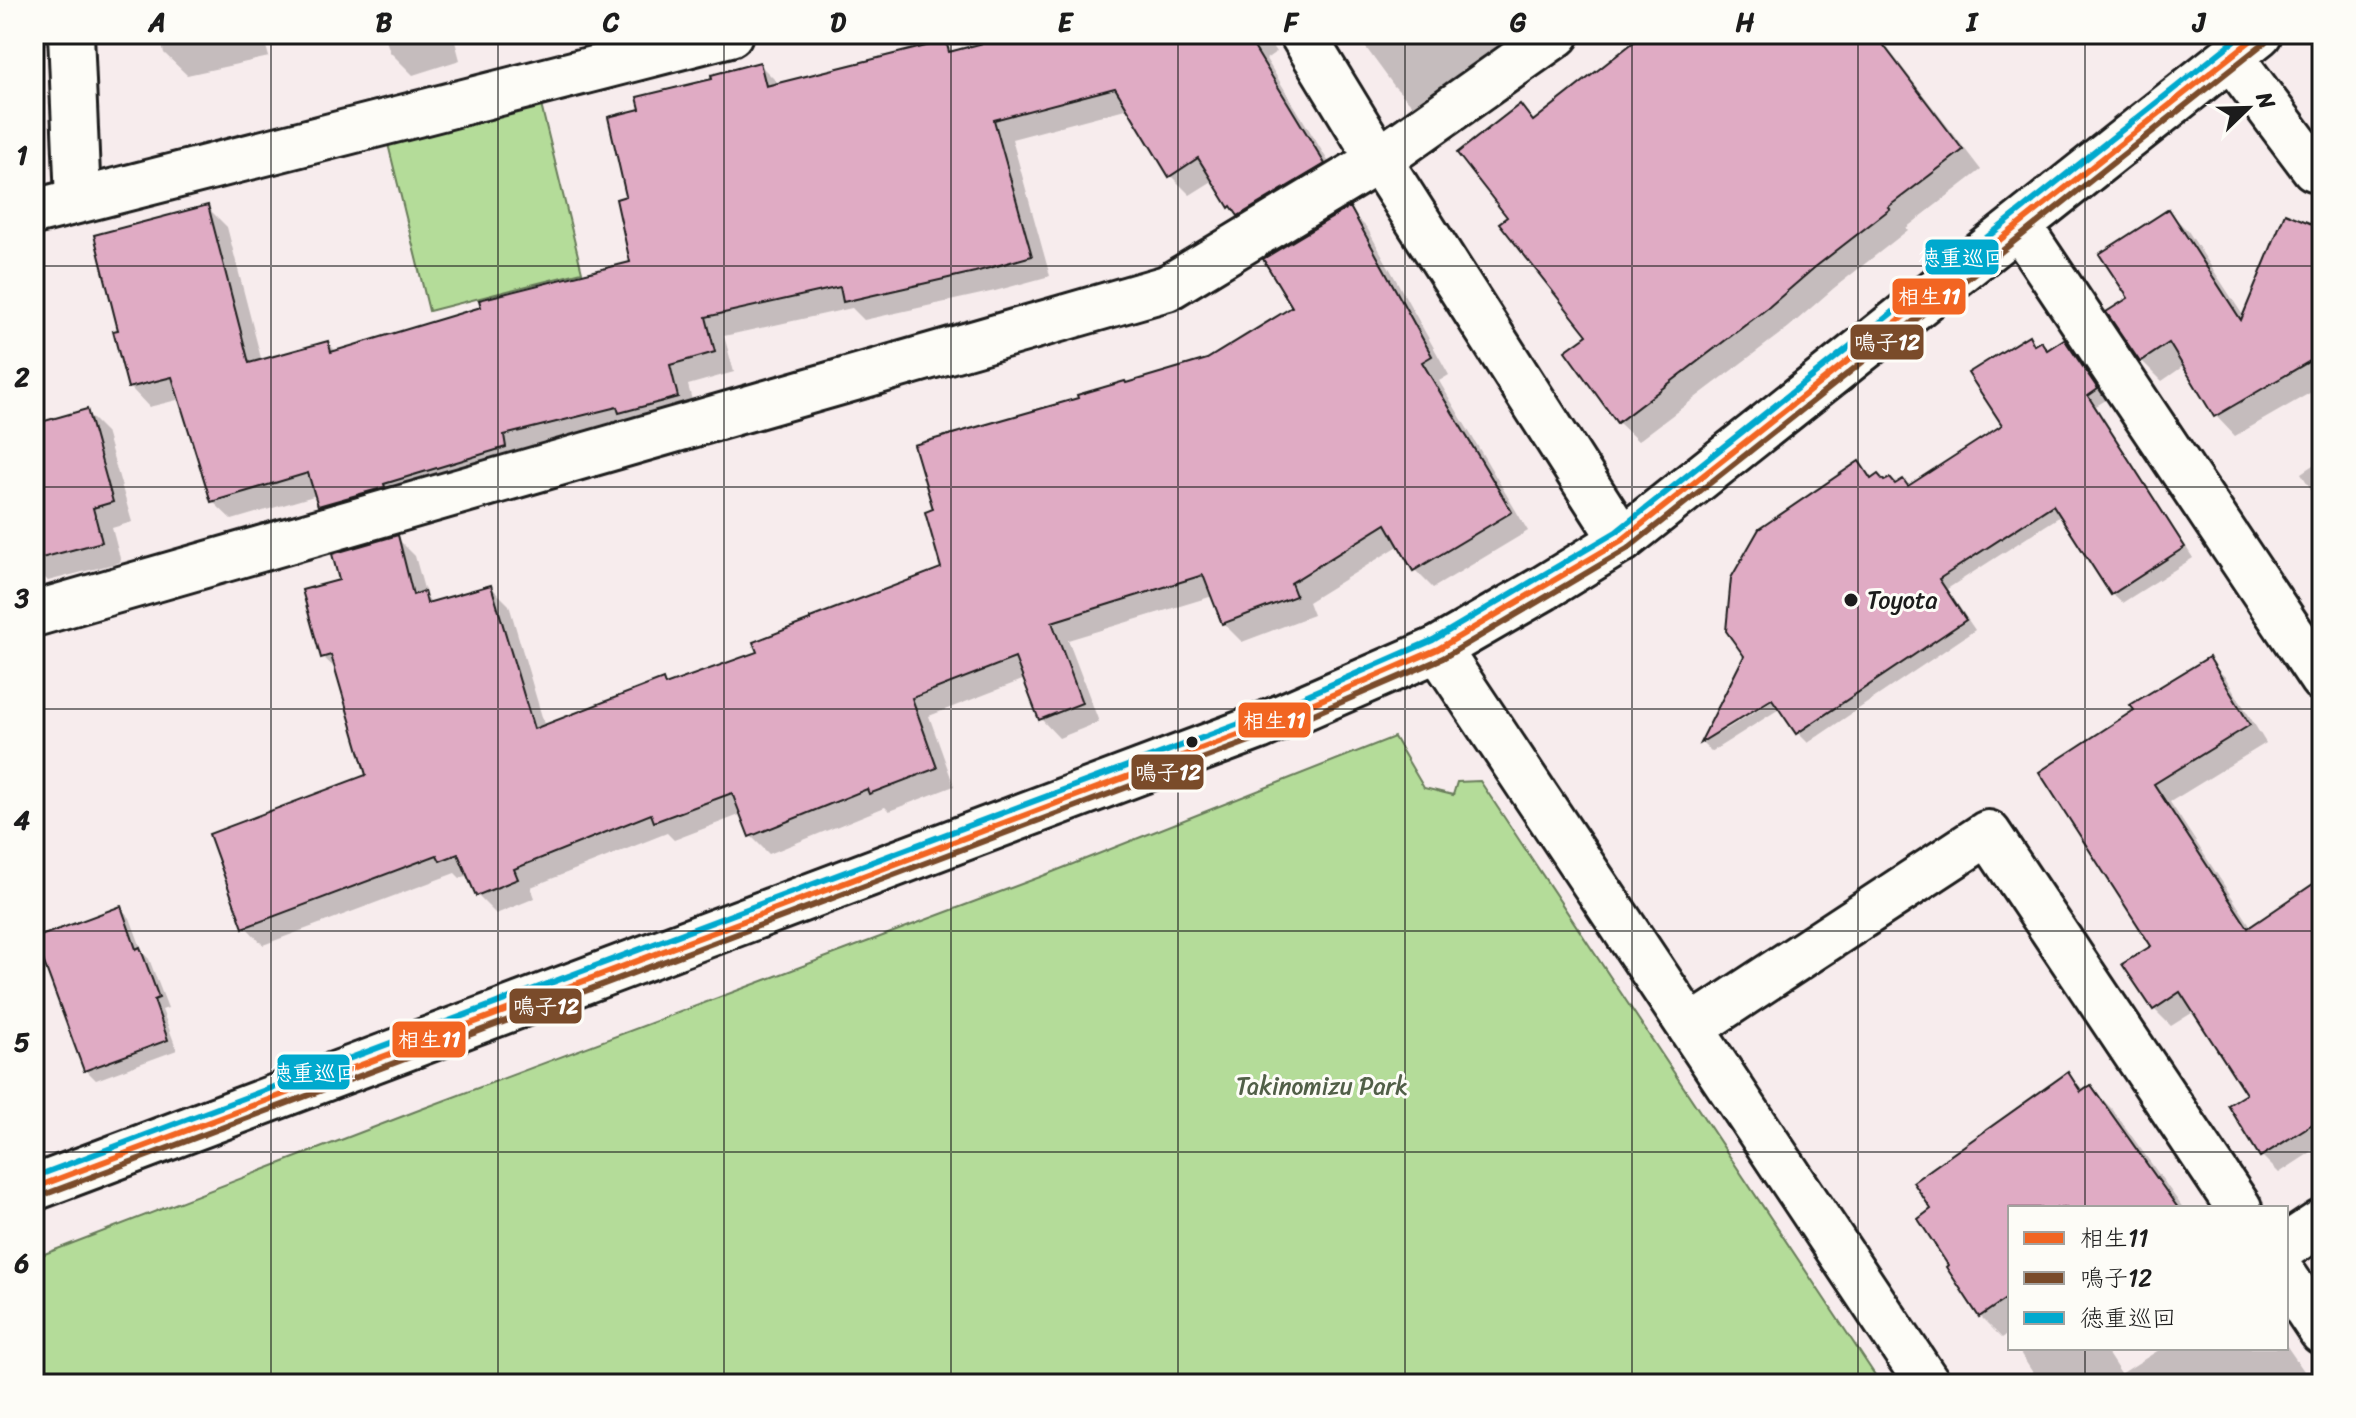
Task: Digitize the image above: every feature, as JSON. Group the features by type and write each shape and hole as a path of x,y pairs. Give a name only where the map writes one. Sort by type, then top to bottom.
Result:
{"street":[{"path":"71,34 78,200"},
{"path":"34,212 730,34"},
{"path":"1302,34 1622,540"},
{"path":"34,614 1167,288 1379,160 1557,34"},
{"path":"34,1188 1259,727 1438,649 1622,540 2245,46 2314,168 2322,171"},
{"path":"2019,226 2322,679"},
{"path":"1438,649 1928,1384"},
{"path":"1691,1028 1988,833 2238,1206"},
{"path":"2288,1245 2322,1222"},
{"path":"2288,1281 2322,1332"}],"green space":[{"path":"541,105 582,272 429,311 388,144"},
{"name":"Takinomizu Park","path":"1394,737 1424,788 1453,795 1457,782 1480,781 1881,1384 34,1384 34,1258 1040,877"}],"building":[{"path":"1017,34 1246,34 1325,164 1238,216 1231,206 1229,208 1198,158 1169,177 1115,88 994,120 1032,256 843,302 840,287 706,317 715,352 670,365 678,397 619,413 617,407 504,435 506,447 318,506 308,473 211,502 172,377 128,388 113,331 118,330 94,235 208,205 249,363 328,341 331,352 481,307 479,300 630,262 616,199 626,196 608,117 640,109 637,97 712,79 711,75 760,62 766,86 946,41 949,52"},
{"path":"1644,34 1875,34 1963,150 1888,207 1890,209 1769,307 1617,423 1565,351 1587,335 1499,223 1507,217 1457,153 1520,104 1533,121"},
{"path":"1350,207 1432,356 1422,362 1512,512 1413,571 1386,524 1291,583 1296,596 1222,624 1203,575 1052,622 1082,703 1039,720 1015,658 912,698 937,768 869,794 867,789 749,837 732,793 654,822 651,814 514,869 518,879 476,896 458,854 440,861 437,855 243,928 209,834 366,775 331,655 321,658 302,590 339,580 332,554 398,535 413,595 424,591 427,603 491,585 534,729 663,679 665,685 757,652 753,642 941,568 925,512 933,509 914,445 1207,359 1292,307 1263,259"},
{"path":"2169,209 2241,320 2285,213 2322,228 2322,354 2214,417 2169,343 2140,362 2106,312 2128,298 2099,254"},
{"path":"2029,335 2034,345 2041,341 2047,350 2064,339 2098,389 2088,396 2185,547 2111,595 2053,505 1939,579 1966,620 1796,734 1772,699 1700,743 1744,656 1726,631 1731,578 1759,529 1859,461 1871,479 1878,474 1884,481 1890,478 1895,484 1903,479 1908,486 2002,425 1968,373"},
{"path":"87,409 113,502 93,508 102,542 34,560 34,424"},
{"path":"2209,657 2250,725 2154,784 2248,928 2322,878 2322,1118 2260,1157 2228,1105 2246,1094 2180,992 2153,1010 2122,964 2151,946 2039,772 2134,710 2130,705"},
{"path":"121,906 136,949 140,947 159,998 154,1000 168,1040 84,1071 35,938"},
{"path":"2068,1072 2081,1092 2091,1085 2177,1206 2008,1206 2008,1297 1979,1317 1918,1219 1931,1209 1913,1182"}],"transit line":[{"name":"徳重巡回","path":"34,1177 1255,718 1433,640 1616,532 2243,34"},
{"name":"相生11","path":"34,1188 1259,727 1438,649 1622,540 2259,34"},
{"name":"鳴子12","path":"38,1197 1263,736 1443,658 1627,549 2265,42"}],"place":[{"name":"Toyota","path":"1851,600"}]}
